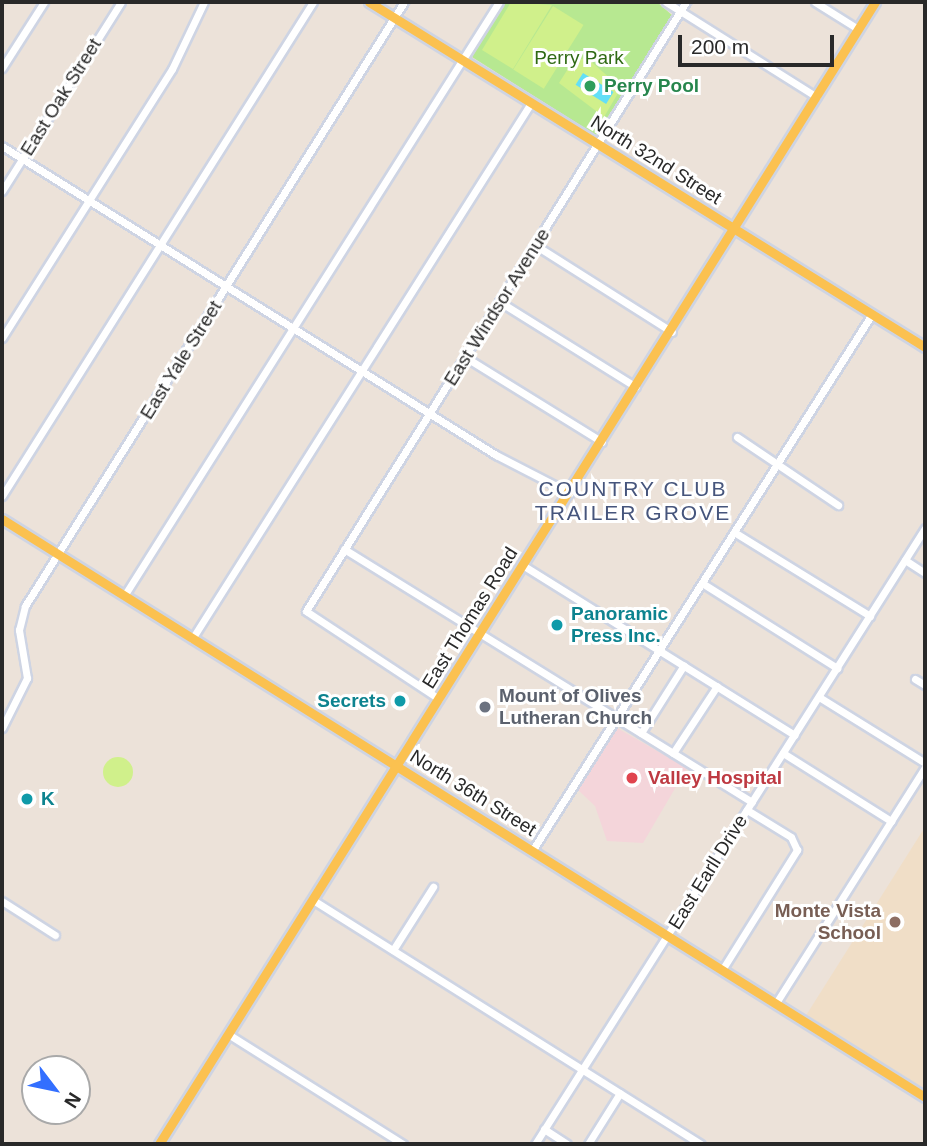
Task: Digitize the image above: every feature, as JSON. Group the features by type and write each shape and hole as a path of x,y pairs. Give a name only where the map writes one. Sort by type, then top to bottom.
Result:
{"main road":[{"name":"North 32nd Street","path":"369,2 925,347"},
{"name":"East Thomas Road","path":"159,1144 736,230 874,2"},
{"name":"North 36th Street","path":"2,519 925,1097"}],"street":[{"path":"2,68 44,2"},
{"name":"East Oak Street","path":"2,191 121,2"},
{"path":"2,338 172,69 204,2"},
{"path":"2,496 313,2"},
{"name":"East Yale Street","path":"2,728 27,678 22,614 404,2"},
{"path":"124,596 499,2"},
{"path":"666,2 817,97"},
{"name":"East Windsor Avenue","path":"439,699 306,611 686,2"},
{"path":"815,2 858,29"},
{"path":"192,639 531,103"},
{"path":"2,146 429,413 570,493"},
{"path":"535,245 672,332"},
{"path":"500,302 636,387"},
{"path":"532,851 872,314"},
{"path":"465,356 602,442"},
{"path":"737,437 838,505"},
{"name":"East Earll Drive","path":"535,1144 925,528"},
{"path":"734,532 870,616"},
{"path":"344,549 752,802"},
{"path":"905,560 925,573"},
{"path":"524,566 794,735"},
{"path":"702,583 837,668"},
{"path":"641,733 684,665"},
{"path":"915,679 925,685"},
{"path":"674,753 717,686"},
{"path":"776,1003 925,765 818,696"},
{"path":"783,753 891,821"},
{"path":"722,970 797,845 747,810"},
{"path":"393,950 433,887"},
{"path":"313,900 701,1144"},
{"path":"2,901 55,935"},
{"path":"228,1034 403,1144"},
{"path":"588,1144 620,1093"},
{"path":"544,1129 567,1144"}],"shaded area":[{"name":"Valley Hospital","path":"617,728 687,768 643,843 607,841 595,806 577,789"},
{"name":"Monte Vista School","path":"925,827 925,1091 805,1017"}],"green space":[{"name":"Perry Park","path":"504,2 657,2 673,16 596,135 472,57"},
{"path":"511,2 552,5 513,69 482,50"},
{"path":"553,6 584,25 544,89 513,70"},
{"name":"Perry Pool","path":"586,57 621,88 604,117 559,83 571,64"},
{"path":"118,757 128,762 133,772 128,782 118,787 108,782 103,772 108,762"}],"water":[{"path":"583,73 614,92 606,104 576,85"}],"place":[{"name":"Perry Pool","path":"590,86"},
{"name":"Panoramic Press Inc.","path":"557,625"},
{"name":"Secrets","path":"400,701"},
{"name":"Mount of Olives Lutheran Church","path":"485,707"},
{"name":"Valley Hospital","path":"632,778"},
{"name":"K","path":"27,799"},
{"name":"Monte Vista School","path":"895,922"}],"district":[{"name":"COUNTRY CLUB TRAILER GROVE","path":"633,501"}]}
